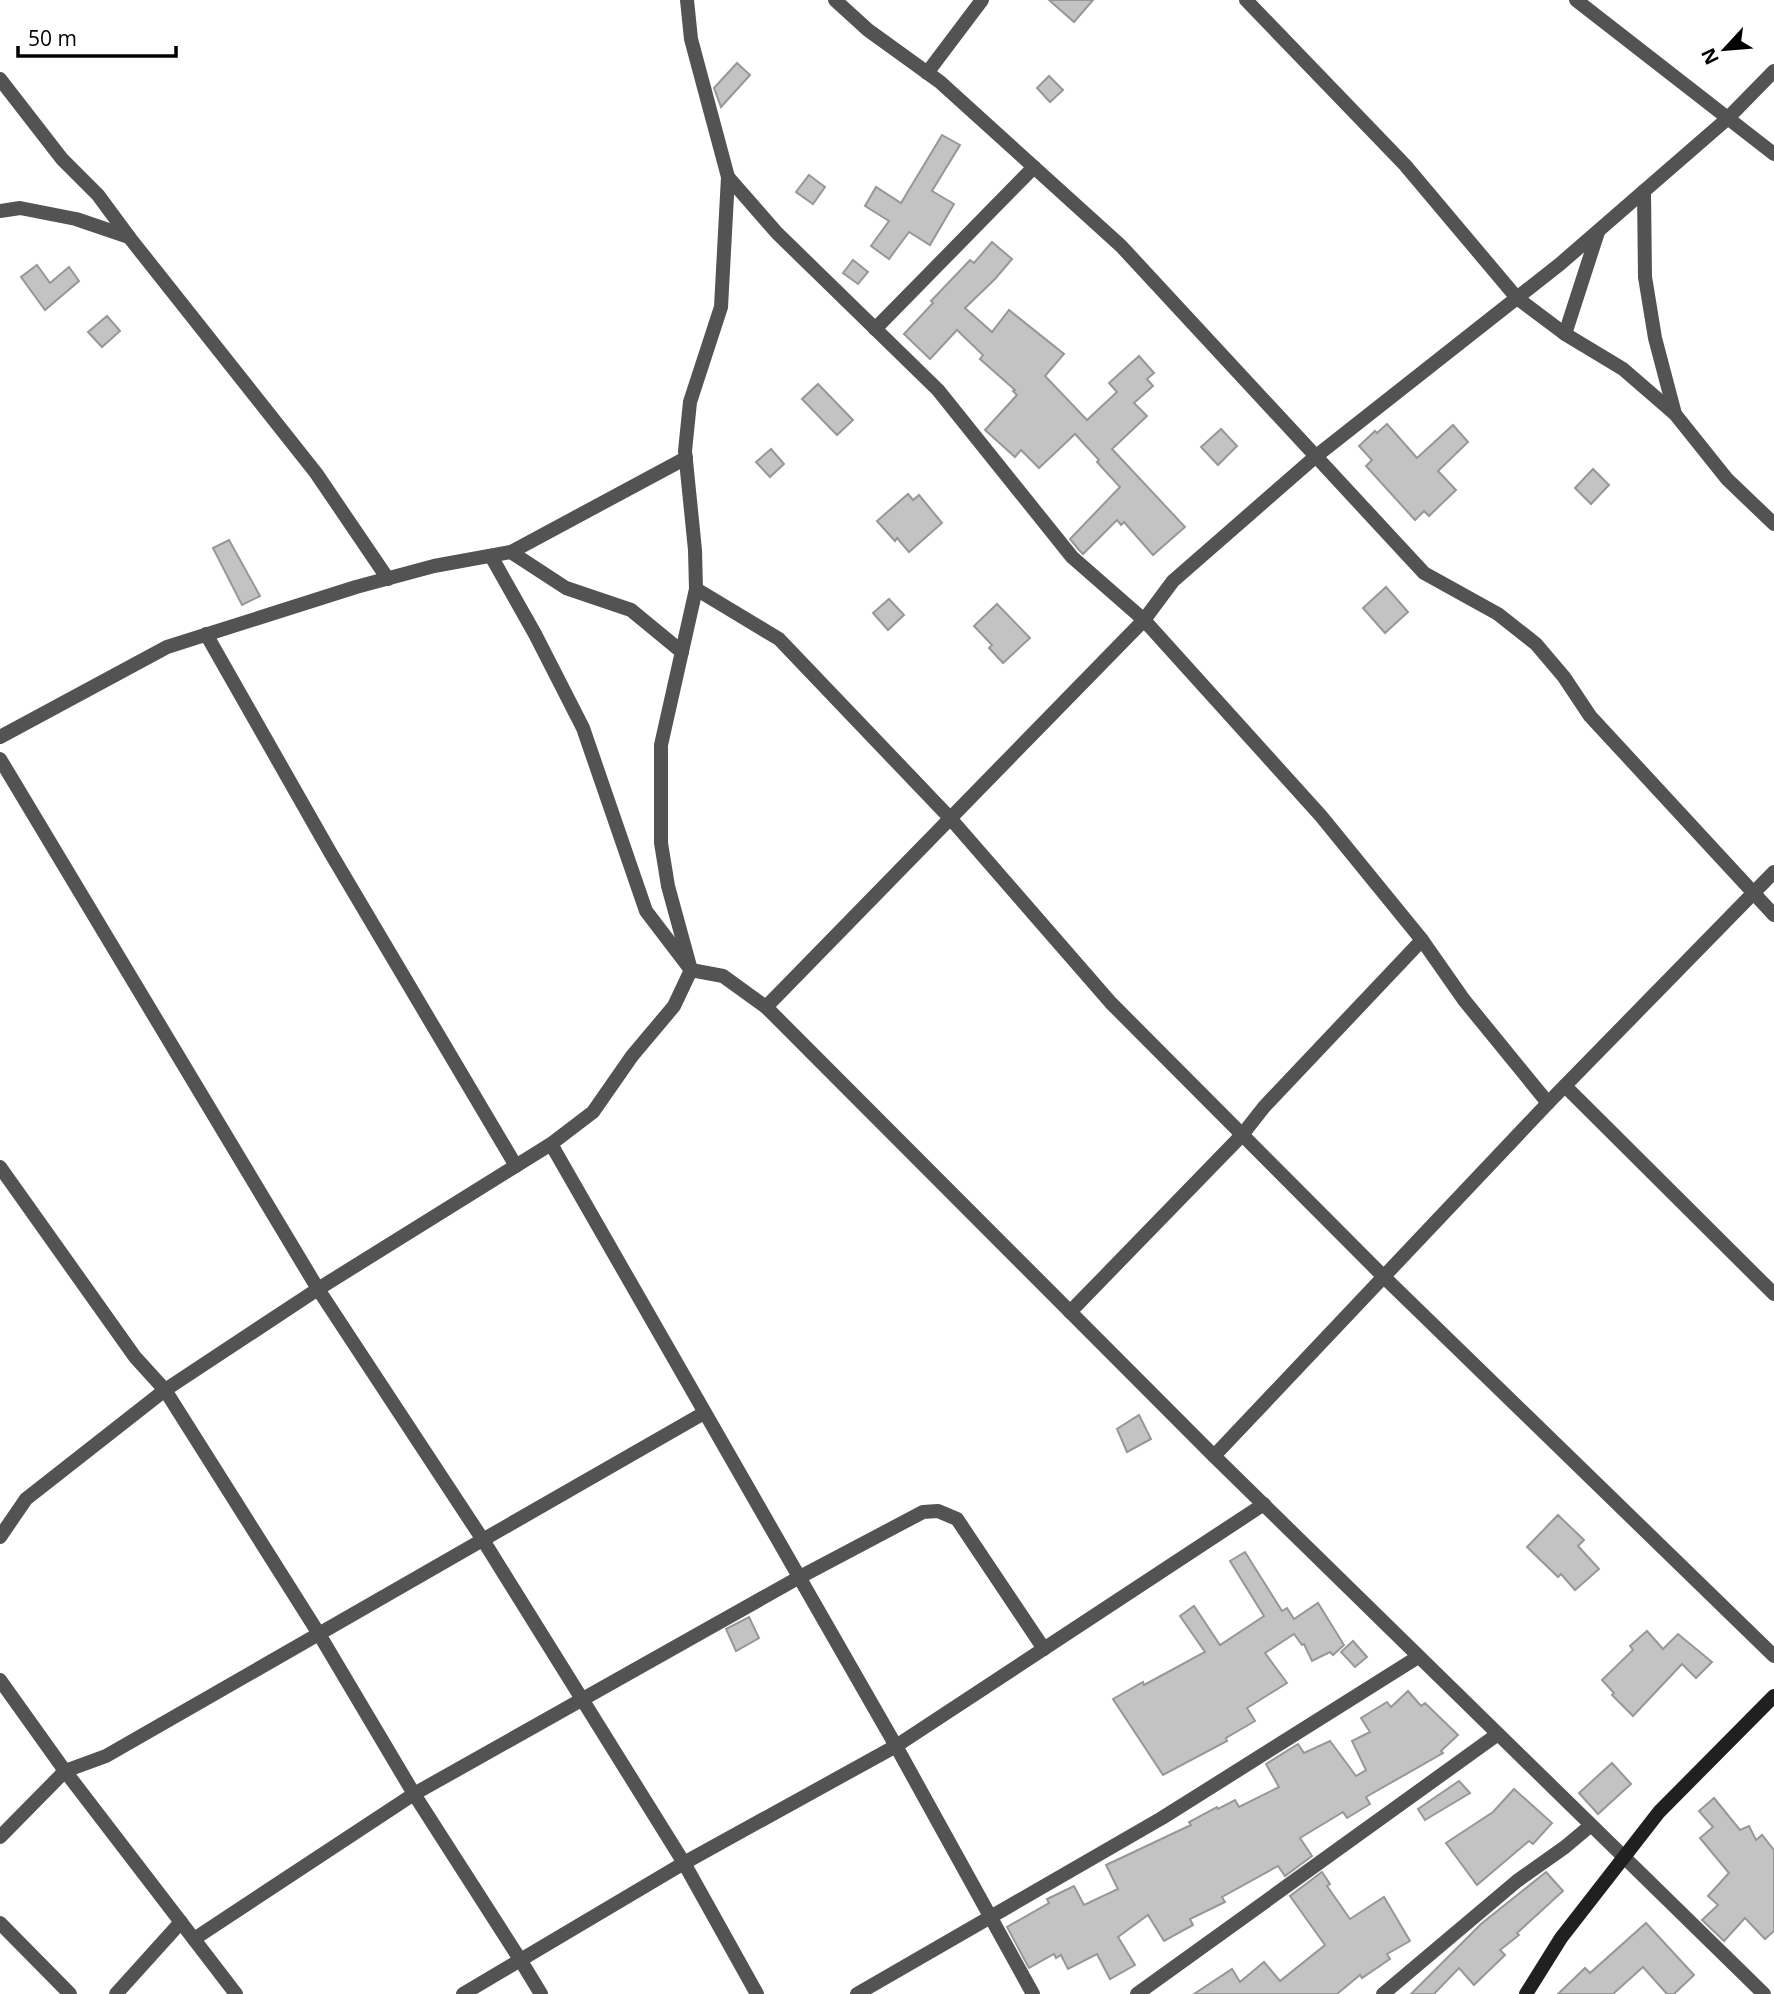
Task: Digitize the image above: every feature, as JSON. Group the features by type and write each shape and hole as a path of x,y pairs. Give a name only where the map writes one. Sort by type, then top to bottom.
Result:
{"street":[{"path":"0,1537 26,1499 165,1390 318,1289 551,1144 593,1112 632,1056 674,1006 691,970 668,886 661,843 661,745 696,589 686,458 690,402 721,307 728,177 691,39 687,0"},
{"path":"835,0 868,30 927,73 1121,246 1424,573 1498,614 1536,644 1564,677 1590,716 1774,915"},
{"path":"927,73 982,0"},
{"path":"1246,0 1405,166 1517,298 1565,334 1623,369 1675,414 1727,479 1774,524"},
{"path":"1576,0 1774,154"},
{"path":"765,1007 1144,620 1173,581 1315,457 1598,231 1727,120 1774,71"},
{"path":"0,79 62,159 98,195 316,473 388,579"},
{"path":"875,329 1034,167"},
{"path":"728,177 777,233 938,390 1072,557 1144,620 1321,816 1422,940 1464,1000 1548,1103"},
{"path":"1643,191 1645,277 1656,338 1675,414"},
{"path":"0,211 20,208 76,219 129,237"},
{"path":"1565,334 1598,231"},
{"path":"0,737 167,647 435,566 511,552 686,458"},
{"path":"511,552 566,588 631,610 682,652"},
{"path":"491,556 583,728 646,911 691,970 723,976 765,1007 1214,1456 1763,1994"},
{"path":"696,589 779,639 950,818 1111,1003 1384,1277 1774,1656"},
{"path":"206,634 337,864 516,1166"},
{"path":"0,759 318,1289 483,1540 684,1863 757,1994"},
{"path":"1214,1456 1564,1086 1774,872"},
{"path":"1070,1312 1242,1135 1264,1107 1422,940"},
{"path":"1564,1086 1774,1294"},
{"path":"551,1144 896,1746 1033,1994"},
{"path":"0,1167 135,1357 165,1390 319,1633 414,1794 541,1994"},
{"path":"0,1837 65,1771 106,1756 704,1413"},
{"path":"463,1994 684,1863 896,1746 1264,1504"},
{"path":"194,1939 414,1794 798,1578 923,1512 938,1511 957,1519 1044,1649"},
{"path":"857,1994 1162,1818 1418,1657"},
{"path":"0,1680 65,1771 236,1994"},
{"path":"1526,1994 1561,1938 1659,1812 1774,1696"},
{"path":"1137,1994 1498,1734"},
{"path":"1383,1994 1517,1881 1590,1826"},
{"path":"116,1994 181,1922"},
{"path":"0,1923 70,1994"}],"building":[{"path":"1049,0 1093,0 1074,22"},
{"path":"737,63 750,75 721,107 714,88"},
{"path":"1049,76 1063,90 1050,102 1037,88"},
{"path":"942,135 960,145 932,191 954,204 930,245 909,232 889,259 871,246 889,221 865,206 876,187 901,203"},
{"path":"809,175 825,187 813,204 796,192"},
{"path":"992,242 1012,259 965,308 992,332 1009,310 1064,354 1045,376 1087,420 1117,392 1109,383 1139,356 1154,373 1147,379 1153,386 1134,403 1147,416 1112,449 1185,527 1153,555 1124,522 1121,525 1117,520 1083,554 1070,539 1120,487 1097,462 1099,460 1075,434 1039,468 1021,450 1015,457 985,430 1017,395 1013,391 1015,390 980,359 983,355 957,330 930,359 904,334 970,260 974,263"},
{"path":"853,260 868,272 858,284 843,273"},
{"path":"37,265 50,283 69,267 79,281 45,310 21,277"},
{"path":"107,316 120,331 102,347 88,332"},
{"path":"818,384 853,420 837,435 802,399"},
{"path":"1387,424 1417,458 1453,425 1468,442 1438,471 1456,490 1429,516 1424,511 1415,520 1366,466 1372,460 1359,446"},
{"path":"1221,429 1237,446 1218,465 1201,447"},
{"path":"771,449 784,464 770,477 756,462"},
{"path":"1593,469 1609,485 1591,504 1575,488"},
{"path":"908,494 913,500 919,495 942,523 909,552 877,521"},
{"path":"229,540 260,596 242,605 213,548"},
{"path":"1386,587 1408,612 1385,633 1363,608"},
{"path":"889,599 904,615 888,630 873,613"},
{"path":"997,604 1030,638 1003,663 989,648 992,645 974,626"},
{"path":"1139,1415 1151,1439 1127,1452 1117,1429"},
{"path":"1558,1515 1584,1540 1578,1546 1599,1569 1575,1590 1561,1574 1558,1577 1527,1547"},
{"path":"1245,1552 1282,1611 1287,1608 1294,1619 1318,1603 1344,1645 1333,1655 1330,1652 1312,1661 1304,1644 1302,1645 1294,1634 1265,1653 1287,1683 1247,1708 1255,1721 1226,1738 1227,1741 1163,1775 1113,1699 1205,1652 1180,1616 1194,1606 1220,1645 1264,1616 1230,1561"},
{"path":"749,1617 759,1638 736,1651 726,1629"},
{"path":"1647,1631 1663,1649 1678,1634 1712,1662 1696,1678 1682,1664 1633,1716 1612,1695 1614,1693 1602,1680 1633,1650 1630,1646"},
{"path":"1353,1641 1367,1657 1355,1667 1341,1652"},
{"path":"1408,1691 1421,1706 1425,1703 1458,1735 1441,1751 1443,1753 1366,1797 1370,1804 1347,1818 1343,1812 1300,1838 1312,1856 1285,1876 1278,1866 1222,1897 1225,1902 1190,1919 1193,1925 1164,1941 1148,1915 1118,1937 1135,1965 1110,1979 1097,1954 1068,1969 1061,1955 1056,1958 1054,1954 1029,1968 1007,1927 1049,1903 1047,1899 1074,1886 1084,1905 1118,1889 1106,1865 1191,1825 1189,1822 1217,1807 1218,1809 1235,1800 1239,1807 1279,1787 1266,1764 1298,1744 1304,1753 1330,1741 1356,1776 1366,1770 1352,1741 1370,1732 1361,1718 1387,1702 1391,1707"},
{"path":"1612,1763 1631,1784 1598,1814 1579,1793"},
{"path":"1459,1781 1470,1793 1425,1820 1418,1809"},
{"path":"1514,1789 1552,1823 1533,1844 1529,1841 1477,1885 1446,1843 1493,1812"},
{"path":"1714,1798 1740,1830 1749,1826 1756,1840 1762,1835 1774,1850 1774,1931 1765,1939 1745,1918 1724,1941 1702,1920 1718,1905 1708,1896 1729,1873 1700,1838 1713,1827 1699,1811"},
{"path":"1322,1872 1330,1884 1327,1886 1350,1919 1384,1897 1410,1941 1387,1954 1390,1959 1362,1978 1360,1975 1337,1994 1194,1994 1232,1969 1240,1982 1264,1962 1280,1981 1325,1945 1290,1896"},
{"path":"1546,1872 1563,1891 1500,1950 1505,1955 1474,1985 1459,1968 1434,1994 1411,1994 1481,1924"},
{"path":"1646,1923 1694,1975 1674,1994 1667,1994 1643,1967 1613,1994 1558,1994 1585,1968 1590,1973"}]}
